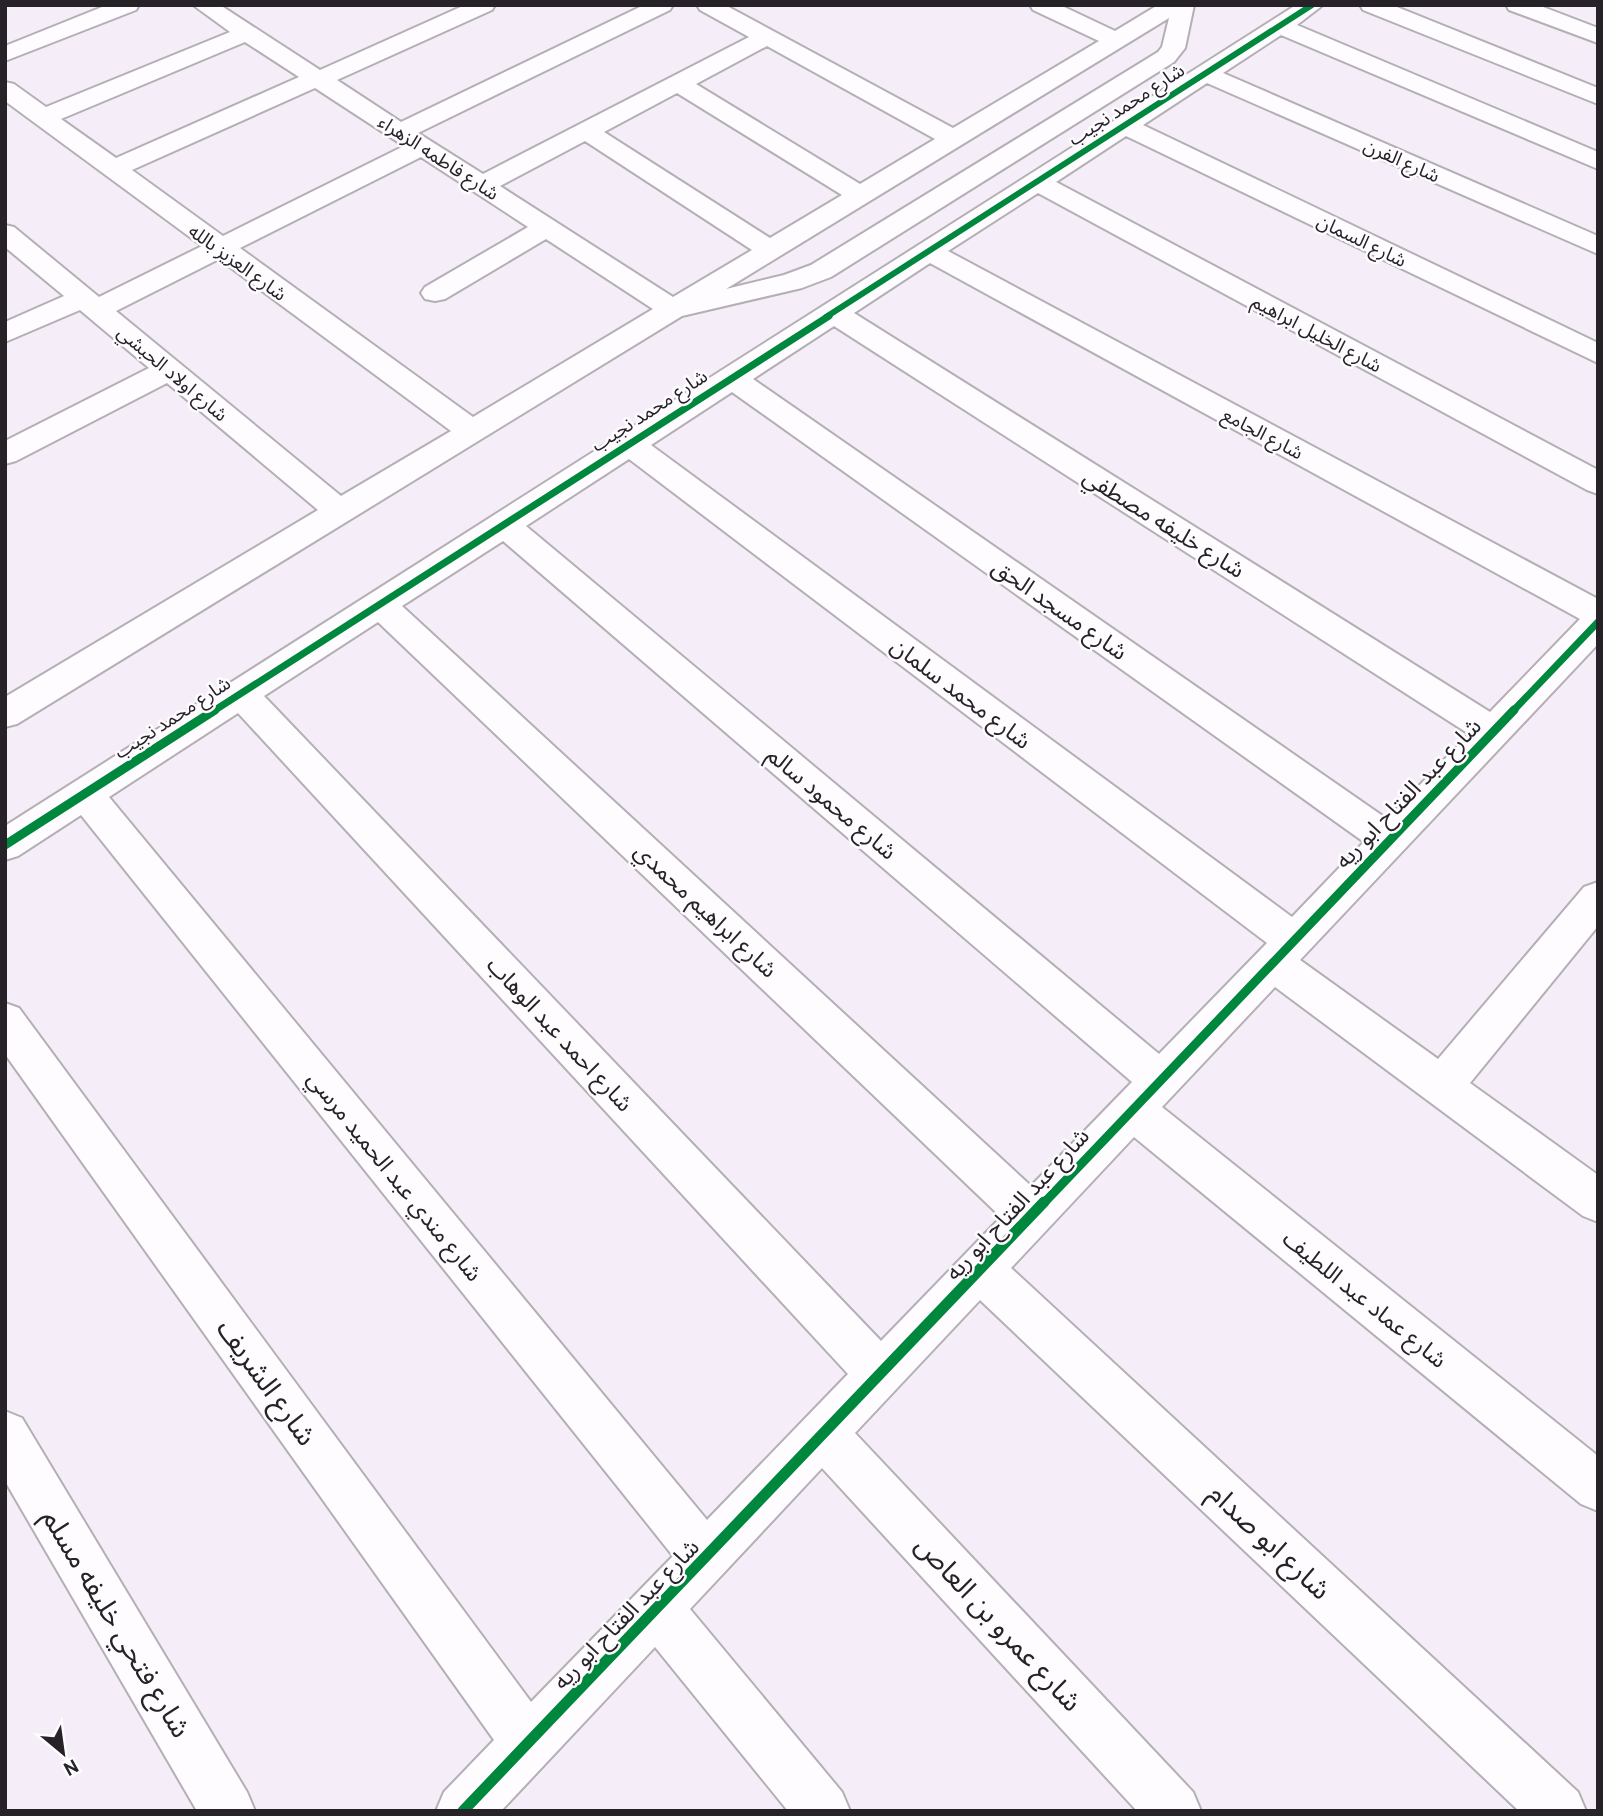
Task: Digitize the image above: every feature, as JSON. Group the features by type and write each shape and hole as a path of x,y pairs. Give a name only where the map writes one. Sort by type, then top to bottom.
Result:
{"street":[{"path":"5,54 128,5"},
{"name":"شارع فاطمه الزهراء","path":"204,5 673,309"},
{"path":"113,169 484,5"},
{"path":"400,132 662,5"},
{"path":"708,5 952,138"},
{"path":"1041,5 1116,40"},
{"path":"5,714 1174,5"},
{"path":"673,309 792,282 821,271 1166,57 1173,48 1183,5"},
{"name":"شارع محمد نجيب","path":"6,842 380,605 1312,5"},
{"path":"1371,5 1598,97"},
{"path":"1517,5 1598,36"},
{"path":"1280,26 1598,161"},
{"path":"44,117 247,33"},
{"path":"482,185 767,37"},
{"name":"شارع الفرن","path":"1206,74 1598,246"},
{"path":"678,83 859,194"},
{"name":"شارع العزيز بالله","path":"5,89 473,432"},
{"name":"شارع السمان","path":"1126,125 1598,354"},
{"path":"586,131 769,249"},
{"path":"5,333 90,303 219,248 423,146"},
{"name":"شارع الخليل ابراهيم","path":"1037,183 1598,483"},
{"path":"435,293 547,227"},
{"name":"شارع اولاد الحبشي","path":"5,233 340,512"},
{"name":"شارع الجامع","path":"929,252 1598,614"},
{"name":"شارع خليفه مصطفي","path":"834,313 1494,732"},
{"path":"5,454 169,370"},
{"name":"شارع مسجد الحق","path":"732,378 1389,840"},
{"name":"شارع محمد سلمان","path":"629,444 1284,952 1442,1085 1598,1201"},
{"name":"شارع محمود سالم","path":"504,524 1147,1095"},
{"name":"شارع ابراهيم محمدي","path":"380,605 1031,1216"},
{"name":"شارع عبد الفتاح ابو ريه","path":"463,1811 1598,622"},
{"name":"شارع احمد عبد الوهاب","path":"241,694 880,1374"},
{"name":"شارع مندي عبد الحميد مرسي","path":"85,794 706,1558"},
{"path":"1442,1085 1598,898"},
{"name":"شارع الشريف","path":"5,1021 528,1744"},
{"name":"شارع عماد عبد اللطيف","path":"1147,1095 1598,1487"},
{"name":"شارع ابو صدام","path":"981,1270 1559,1811"},
{"name":"شارع عمرو بن العاص","path":"823,1434 1174,1811"},
{"name":"شارع فتحي خليفه مسلم","path":"5,1435 228,1811"},
{"path":"656,1608 823,1811"}],"cycle path":[{"path":"5,845 1312,5"},
{"path":"463,1811 1598,622"}]}
